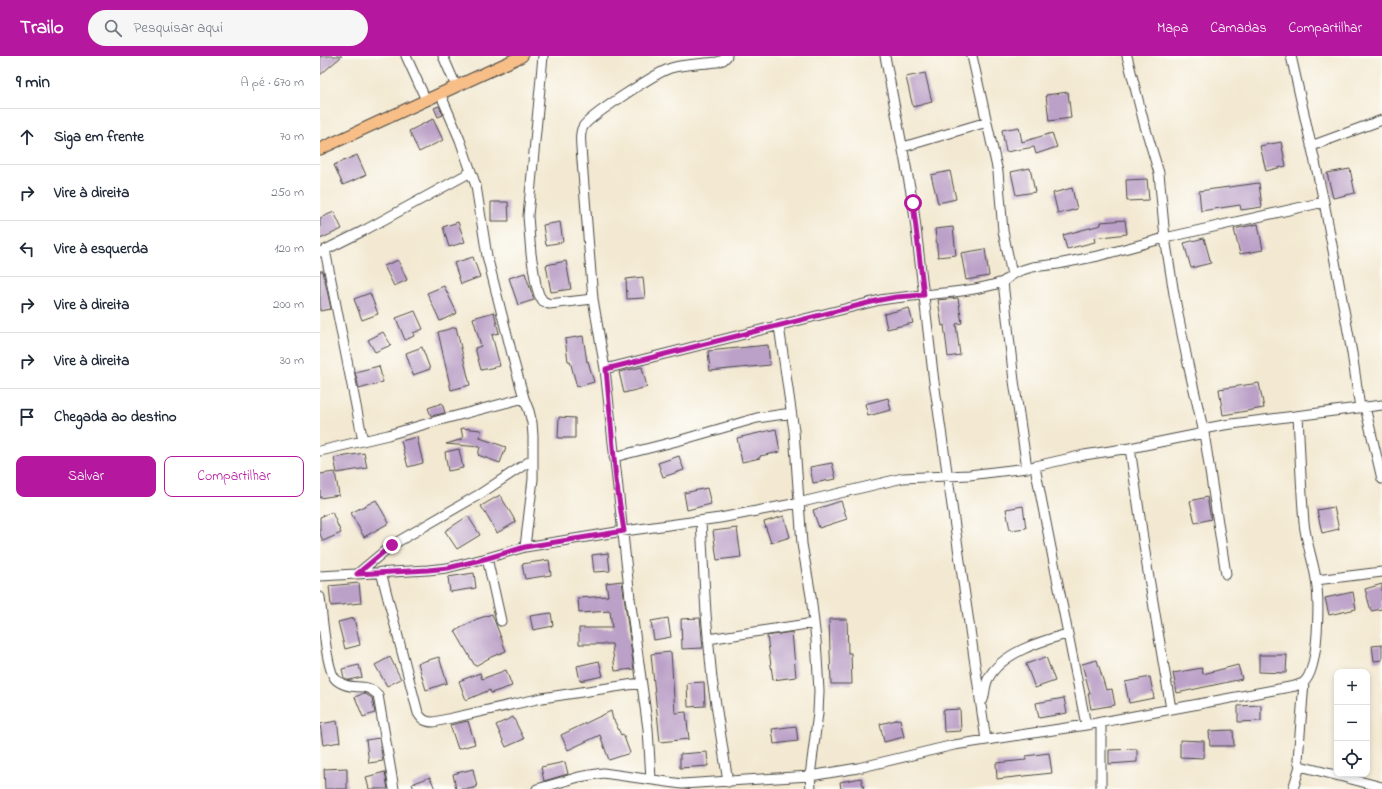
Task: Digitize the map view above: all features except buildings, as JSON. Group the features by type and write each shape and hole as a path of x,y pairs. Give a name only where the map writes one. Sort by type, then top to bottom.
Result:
{"main road":[{"path":"320,149 522,56"}],"street":[{"path":"406,56 426,100"},
{"path":"443,56 456,86"},
{"path":"543,56 528,216 531,254 536,285 539,295 543,301 549,304 593,299"},
{"path":"651,779 648,729 630,598 624,531 614,458 606,369 593,299 581,136 582,128 586,122 653,77 670,68 717,62 723,60 727,56"},
{"path":"885,56 913,203 936,396 949,476 986,740"},
{"path":"972,56 998,172 1004,231 1012,276"},
{"path":"1127,56 1138,103 1160,173 1165,238 1188,364 1204,431 1226,574"},
{"path":"1291,56 1310,146 1324,202 1363,407 1382,479"},
{"path":"440,93 471,172 477,192 487,256 524,398 532,423 532,494 525,547"},
{"path":"1310,146 1382,120"},
{"path":"903,147 987,122"},
{"path":"363,441 323,251 365,230 471,172"},
{"path":"606,369 880,300 978,289 1003,282 1019,271 1032,267 1058,264 1122,251 1165,238 1324,202"},
{"path":"1003,282 1014,381 1086,725"},
{"path":"778,326 795,447 802,544 814,623 819,691 818,713 810,776 811,789"},
{"path":"320,451 524,398"},
{"path":"320,576 448,568 525,547 624,531 701,522 798,503 904,478 996,473 1031,468 1084,455 1130,448 1224,425 1382,405"},
{"path":"614,458 695,437 757,418 791,413"},
{"path":"1293,789 1300,766 1298,760 1304,682 1312,668 1318,629 1316,580 1306,534 1301,491 1298,416"},
{"path":"1130,448 1171,709"},
{"path":"357,574 392,545 468,501 533,459"},
{"path":"701,522 708,639 713,693 728,782"},
{"path":"488,558 501,621"},
{"path":"380,572 418,713 424,720 434,722 542,698 641,683"},
{"path":"1316,580 1382,572"},
{"path":"320,597 329,663 334,677 341,684 367,687 378,695 394,789"},
{"path":"708,639 814,623"},
{"path":"982,705 988,680 1002,661 1023,650 1067,634"},
{"path":"537,789 579,777 603,773 682,784 810,776 858,768 954,745 1086,725 1295,686 1304,682"},
{"path":"1101,722 1101,789"},
{"path":"1300,766 1382,786"}],"route":[{"path":"392,545 357,574 448,568 525,547 624,531 616,480 606,369 880,300 924,295 913,203"}]}
